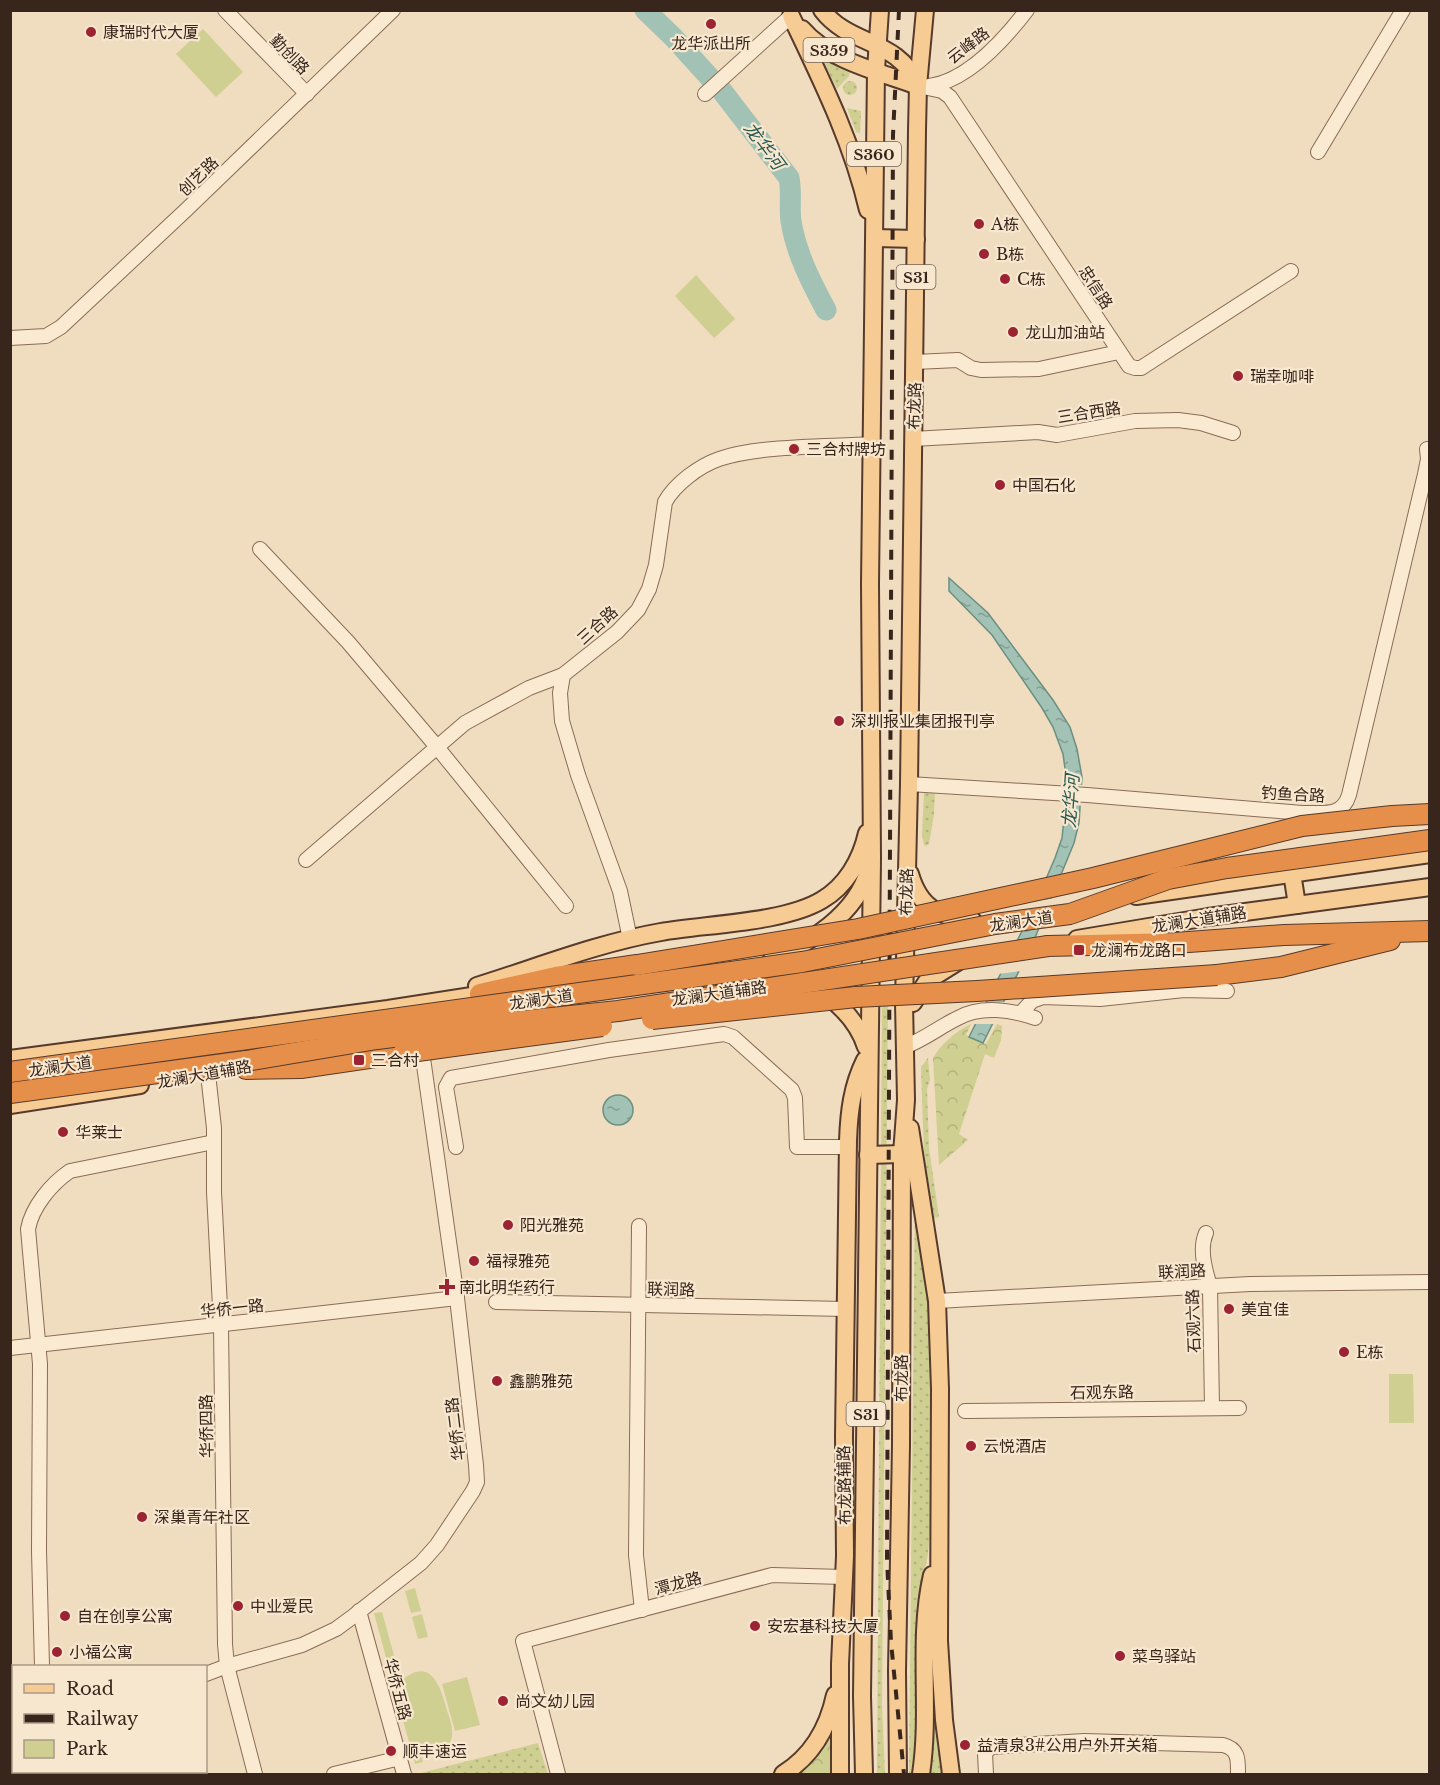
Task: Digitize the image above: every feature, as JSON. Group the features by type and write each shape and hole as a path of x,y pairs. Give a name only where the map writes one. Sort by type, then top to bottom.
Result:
{"highway":[{"path":"480,994 556,977 858,929 1093,878 1302,826 1430,814"},
{"name":"龙澜大道","path":"10,1072 802,962 1067,910 1168,879 1248,865 1430,840"},
{"path":"246,1069 301,1068 642,1020 856,997 1179,979 1250,971 1281,967 1430,930"},
{"name":"龙澜大道","path":"10,1093 246,1061 377,1039 630,1010 1048,945 1175,943 1266,936 1430,930"}],"main road":[{"name":"S359","path":"822,10 841,29 877,44 905,63 914,75 918,86"},
{"name":"S360","path":"875,238 876,70 880,10"},
{"name":"布龙路","path":"898,1774 902,1154 906,1101 905,933 918,86 925,10"},
{"name":"S359","path":"790,13 804,31 819,44 838,55 918,86"},
{"path":"790,13 851,148 875,238 916,239"},
{"name":"S31","path":"864,1774 862,1696 872,859 870,584 875,238"},
{"path":"417,1031 425,1003 592,949 661,932 780,915 805,908 834,891 853,868 866,839 871,812"},
{"name":"龙澜大道辅路","path":"10,1059 400,1007 480,994 536,991 772,959 991,918 1067,910 1292,873 1430,854"},
{"path":"772,959 797,949 833,921 862,888 872,859"},
{"path":"907,864 914,887 921,900 932,909 955,919 974,921"},
{"path":"1292,873 1296,905"},
{"name":"龙澜大道辅路","path":"11,1105 246,1069 305,1049 417,1031 603,1009 870,972 982,953 1048,945 1208,917 1430,887"},
{"path":"904,1039 909,1011 917,994 927,981 946,968 982,953"},
{"path":"790,983 811,986 841,1006 862,1035 868,1054"},
{"path":"400,1007 417,1031"},
{"name":"布龙路辅路","path":"840,1774 840,1664 845,1556 845,1309 848,1147 852,1094 868,1054"},
{"path":"906,1101 938,1301 940,1653 944,1720 951,1774"},
{"path":"868,1155 902,1154"},
{"path":"843,1580 865,1460"},
{"path":"921,1774 925,1734 925,1620 927,1597 938,1549"},
{"path":"783,1774 804,1759 820,1736 833,1703 840,1664"}],"street":[{"name":"勤创路","path":"225,10 307,94"},
{"name":"创艺路","path":"10,338 46,336 61,327 393,10"},
{"name":"云峰路","path":"918,86 938,84 957,76 1000,42 1027,10"},
{"path":"1318,152 1403,10"},
{"path":"706,93 790,13"},
{"name":"忠信路","path":"918,86 942,91 950,97 1129,366 1141,368 1291,271"},
{"path":"915,362 958,360 971,368 981,370 1039,369 1119,352"},
{"name":"三合西路","path":"913,439 1038,432 1057,435 1151,420 1201,423 1233,433"},
{"name":"三合路","path":"306,860 465,723 530,688 563,675 617,632 638,610 649,589 656,565 665,502 679,484 718,460 740,454 872,444"},
{"name":"钓鱼合路","path":"909,784 1087,795 1302,813 1338,811 1343,807 1348,795 1425,474 1428,459 1427,448"},
{"path":"260,549 348,642 566,906"},
{"path":"563,675 560,693 562,721 620,891 630,939"},
{"path":"1020,1013 1032,1002 1043,998 1100,999 1184,990 1227,991"},
{"path":"603,1009 609,1053"},
{"path":"904,1039 916,1043 959,1017 977,1011 1020,1013 1035,1018"},
{"name":"华侨二路","path":"207,1674 302,1645 336,1629 427,1556 464,1507 477,1482 457,1298 417,1031"},
{"path":"456,1147 446,1087 451,1078 720,1034 730,1035 792,1090 795,1098 797,1147 848,1147"},
{"name":"华侨四路","path":"208,1074 214,1128 215,1235 221,1326 224,1617 227,1666 255,1774"},
{"path":"42,1665 39,1551 40,1364 28,1229 30,1217 61,1177 70,1171 214,1142"},
{"path":"639,1226 636,1555 642,1610"},
{"name":"石观六路","path":"1206,1233 1203,1251 1210,1286 1212,1408"},
{"name":"联润路","path":"938,1301 1210,1286 1430,1282"},
{"name":"华侨一路","path":"10,1348 457,1298"},
{"name":"联润路","path":"496,1302 845,1309"},
{"name":"石观东路","path":"965,1411 1239,1408"},
{"name":"潭龙路","path":"558,1774 523,1641 772,1575 843,1580"},
{"name":"华侨五路","path":"359,1611 405,1774"},
{"path":"986,1774 985,1753 991,1747 1084,1741 1223,1745 1234,1749 1238,1774"},
{"path":"334,1774 400,1758"}],"green space":[{"path":"203,29 243,72 216,97 176,54"},
{"path":"823,56 851,68 849,76 837,89 822,58"},
{"path":"850,81 855,83 857,88 855,93 850,95 845,93 843,88 845,83"},
{"path":"847,108 861,111 860,133 856,132"},
{"path":"696,275 735,319 714,338 675,296"},
{"path":"924,792 935,792 929,844 926,846 922,835"},
{"path":"882,997 888,998 882,1706 885,1774 877,1774"},
{"path":"971,1024 966,1035 986,1044 997,1024 1002,1026 1001,1040 994,1058 985,1054 959,1134 968,1140 939,1165 933,1058 949,1038"},
{"path":"928,1058 929,1148 939,1217 932,1219 924,1156 921,1067"},
{"path":"856,1103 854,1447 849,1447"},
{"path":"915,1191 932,1329 932,1507 928,1553 918,1613 917,1774 909,1774"},
{"path":"1389,1374 1413,1374 1414,1423 1389,1423"},
{"path":"415,1588 421,1611 411,1613 405,1591"},
{"path":"382,1612 401,1681 419,1671 431,1676 440,1689 451,1725 452,1737 447,1747 432,1754 420,1753 423,1762 415,1764 374,1613"},
{"path":"422,1614 428,1637 418,1639 412,1617"},
{"path":"930,1633 947,1774 926,1774"},
{"path":"467,1677 480,1725 455,1731 442,1684"},
{"path":"833,1732 834,1774 798,1774 812,1762"},
{"path":"538,1743 548,1774 417,1774"}],"water":[{"path":"949,578 988,613 1053,700 1070,727 1082,777 1079,823 1074,843 1032,945 983,1043 969,1037 1033,909 1055,858 1062,838 1066,776 1063,754 1053,727 1042,708 992,635 949,591"},
{"path":"618,1095 624,1096 632,1104 632,1116 624,1124 618,1125 612,1124 604,1116 603,1110 604,1104 612,1096"}],"pier":[{"path":"1063,783 1084,785 1083,806 1062,804"},
{"path":"1055,898 1045,920 1022,924 1032,902"},
{"path":"1028,960 1022,971 998,974 1003,963"},
{"path":"1006,1002 995,1024 972,1024 983,1003"}],"waterway":[{"name":"龙华河","path":"645,10 722,91 789,178 791,221 796,244 826,310"}],"railway":[{"path":"899,10 893,135 887,1560 891,1642 904,1774"}],"place":[{"name":"龙华派出所","path":"711,24"},
{"name":"康瑞时代大厦","path":"91,32"},
{"name":"A栋","path":"979,224"},
{"name":"B栋","path":"984,254"},
{"name":"C栋","path":"1005,279"},
{"name":"龙山加油站","path":"1013,332"},
{"name":"瑞幸咖啡","path":"1238,376"},
{"name":"三合村牌坊","path":"794,449"},
{"name":"中国石化","path":"1000,485"},
{"name":"深圳报业集团报刊亭","path":"839,721"},
{"name":"龙澜布龙路口","path":"1079,950"},
{"name":"三合村","path":"359,1060"},
{"name":"华莱士","path":"63,1132"},
{"name":"阳光雅苑","path":"508,1225"},
{"name":"福禄雅苑","path":"474,1261"},
{"name":"南北明华药行","path":"447,1287"},
{"name":"美宜佳","path":"1229,1309"},
{"name":"E栋","path":"1344,1352"},
{"name":"鑫鹏雅苑","path":"497,1381"},
{"name":"云悦酒店","path":"971,1446"},
{"name":"深巢青年社区","path":"142,1517"},
{"name":"中业爱民","path":"238,1606"},
{"name":"自在创享公寓","path":"65,1616"},
{"name":"安宏基科技大厦","path":"755,1626"},
{"name":"小福公寓","path":"57,1652"},
{"name":"菜鸟驿站","path":"1120,1656"},
{"name":"尚文幼儿园","path":"503,1701"},
{"name":"益清泉3#公用户外开关箱","path":"965,1745"},
{"name":"顺丰速运","path":"391,1751"}]}
